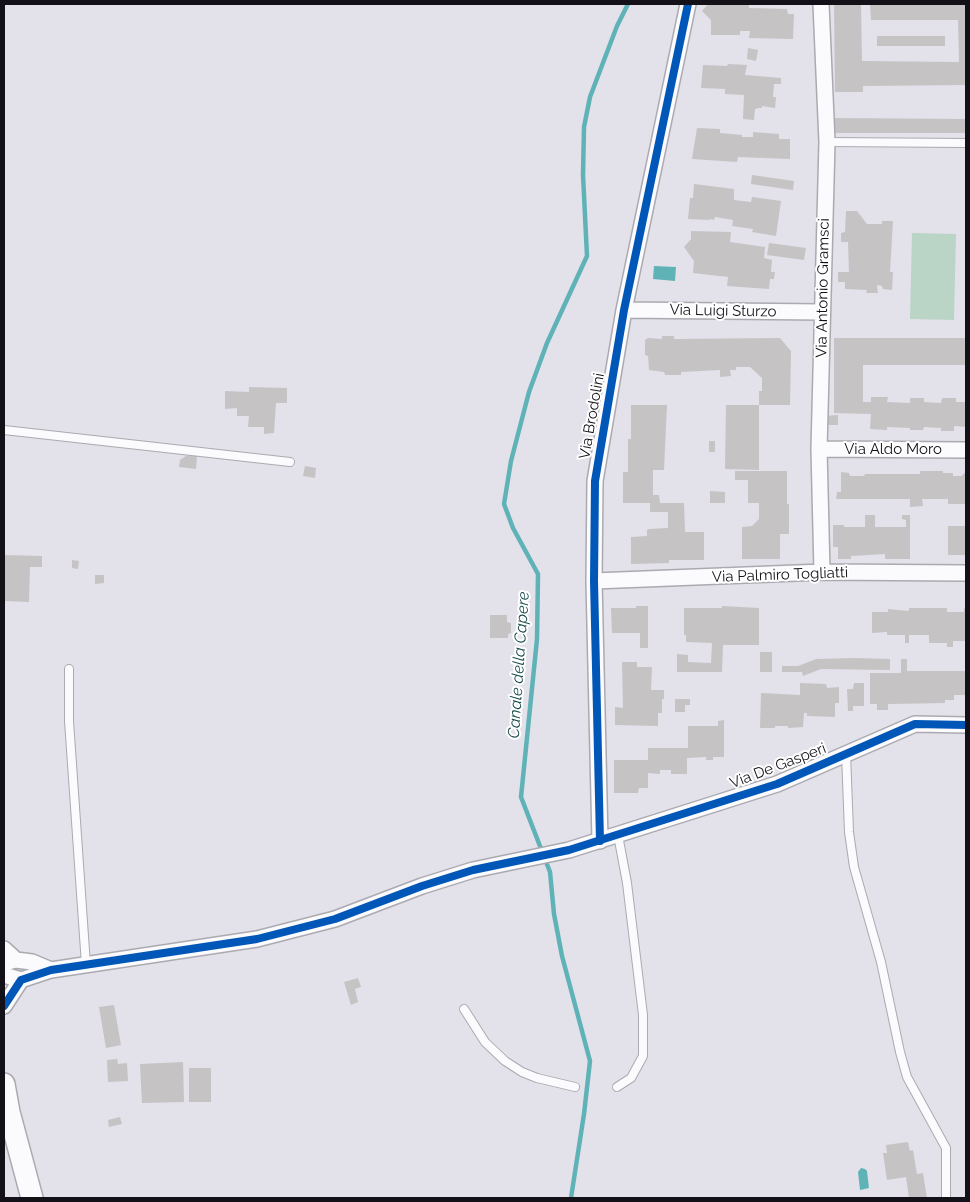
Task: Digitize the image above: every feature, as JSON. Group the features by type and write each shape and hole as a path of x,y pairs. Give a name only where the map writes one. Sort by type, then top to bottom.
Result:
{"main road":[{"path":"4,1084 6,1113 32,1198"}],"street":[{"name":"Via Brodolini","path":"600,840 594,581 595,480 624,310 688,4"},
{"name":"Via Antonio Gramsci","path":"821,4 827,142 819,448 822,572"},
{"name":"Via Luigi Sturzo","path":"624,310 822,312"},
{"name":"Via Aldo Moro","path":"819,448 966,450"},
{"name":"Via Palmiro Togliatti","path":"594,581 822,572 966,573"},
{"name":"Via De Gasperi","path":"21,980 51,970 266,937 335,919 422,886 474,870 569,850 777,784 915,724 966,725"},
{"path":"4,949 10,962 32,962 51,970"},
{"path":"4,975 21,980 4,1006"}],"lane":[{"path":"827,142 966,143"},
{"path":"4,430 290,462"},
{"path":"69,669 69,721 86,965"},
{"path":"846,754 848,832 854,867 881,962 907,1077 946,1148 946,1198"},
{"path":"617,1087 631,1078 643,1056 643,1015 627,882 618,835"},
{"path":"464,1009 485,1042 505,1061 522,1072 537,1078 575,1087"}],"green space":[{"path":"912,233 956,234 954,320 910,319"}],"water":[{"path":"654,266 676,267 675,281 653,279"},
{"path":"861,1168 867,1171 869,1188 860,1190 858,1172"}],"building":[{"path":"708,4 749,4 749,8 787,9 788,14 794,14 793,39 749,38 750,31 740,31 740,35 711,35 711,20 702,11"},
{"path":"834,4 861,4 862,61 959,62 958,20 871,20 870,4 966,4 966,85 863,86 863,92 835,92"},
{"path":"877,36 945,36 945,46 877,46"},
{"path":"748,48 758,50 756,61 747,59"},
{"path":"728,64 747,65 745,75 781,78 781,84 774,84 773,97 776,97 775,108 762,106 762,108 755,109 754,120 743,119 744,95 725,94 725,89 701,88 703,65 727,66"},
{"path":"832,118 966,119 966,133 833,133"},
{"path":"697,128 720,129 720,133 742,135 742,137 753,137 753,132 779,134 779,139 790,139 790,159 738,157 737,162 692,159"},
{"path":"752,175 794,181 793,190 751,184"},
{"path":"694,184 734,189 734,200 751,202 752,197 781,201 776,236 752,232 753,229 732,226 733,220 715,217 714,220 688,219 690,198 693,198"},
{"path":"846,211 857,211 867,224 882,224 882,221 893,221 890,272 893,272 892,290 883,289 882,286 877,285 878,293 866,293 867,290 845,289 845,282 838,282 838,272 849,272 848,242 841,242 841,233 845,232"},
{"path":"691,231 731,232 730,242 765,247 764,258 772,260 771,272 775,272 774,279 770,279 769,289 727,286 728,277 693,273 694,261 684,247 691,239"},
{"path":"769,243 806,248 804,260 767,255"},
{"path":"662,336 674,336 674,339 780,338 791,351 790,405 759,405 759,391 762,391 762,378 750,367 736,367 736,370 730,370 731,376 720,377 720,370 681,372 681,375 665,375 664,372 649,370 648,356 645,355 645,340 648,338 662,339"},
{"path":"834,338 966,338 966,365 863,365 863,402 871,402 871,397 888,397 887,402 910,403 910,398 924,398 924,402 941,403 942,398 956,398 956,402 966,402 966,427 954,426 954,431 941,431 941,428 924,427 923,430 887,427 887,430 870,429 871,414 834,413"},
{"path":"249,387 287,388 287,403 276,403 274,433 264,434 264,427 248,427 249,416 237,416 237,408 225,409 225,391 249,392"},
{"path":"631,405 667,405 664,470 653,470 653,495 659,495 660,503 684,503 685,532 704,532 704,560 669,560 669,563 631,564 631,537 647,536 647,530 649,529 668,528 668,512 650,512 650,503 623,503 623,472 628,472 628,439 631,439"},
{"path":"726,405 759,405 759,470 725,469"},
{"path":"838,415 838,425 825,425 826,416"},
{"path":"709,441 715,441 715,452 709,452"},
{"path":"186,456 197,456 196,469 179,467 180,460"},
{"path":"305,466 316,468 315,478 303,476"},
{"path":"735,471 787,471 789,534 780,534 780,559 742,559 742,527 752,526 759,519 759,503 748,503 748,480 735,480"},
{"path":"920,471 943,471 943,473 953,473 953,476 962,476 966,473 966,504 948,504 948,499 922,499 923,506 910,507 910,499 836,499 837,492 841,492 841,472 849,473 850,476 864,476 865,474 920,474"},
{"path":"710,491 725,492 725,503 710,503"},
{"path":"865,515 875,515 875,527 906,527 906,520 902,519 902,515 910,515 910,559 885,559 885,554 851,556 851,559 838,559 838,547 833,547 833,525 865,527"},
{"path":"948,526 966,526 966,555 948,555"},
{"path":"4,555 42,556 42,567 30,567 29,602 4,601"},
{"path":"72,560 79,561 78,569 72,568"},
{"path":"95,575 104,575 104,583 95,584"},
{"path":"636,606 648,606 648,648 640,648 640,633 612,633 611,608 636,608"},
{"path":"722,606 759,608 759,645 723,645 722,672 677,672 677,654 688,655 688,662 711,663 712,643 686,642 686,635 684,635 684,608 722,608"},
{"path":"909,608 947,608 947,612 964,612 964,608 966,609 966,641 953,641 953,647 947,647 947,643 929,643 929,635 909,635 909,643 905,643 905,635 887,635 887,632 872,633 872,612 888,612 888,609 909,611"},
{"path":"490,615 507,615 507,622 511,623 511,633 508,634 508,638 490,638"},
{"path":"760,652 772,652 772,672 760,672"},
{"path":"816,659 890,659 890,670 821,669 803,676 802,672 782,672 782,666 798,666"},
{"path":"901,659 907,659 907,671 966,671 966,695 954,695 954,700 945,700 945,703 888,704 888,710 877,710 877,704 870,704 870,673 901,673"},
{"path":"622,662 637,662 637,667 652,667 651,690 664,690 662,713 658,713 658,726 615,725 615,707 623,708"},
{"path":"800,683 826,684 827,688 839,687 839,703 835,703 835,717 807,716 807,713 804,713 803,727 788,728 788,726 775,726 775,728 760,728 761,693 800,695"},
{"path":"854,683 864,683 864,706 853,706 853,711 848,711 847,689 853,689"},
{"path":"675,699 690,699 690,705 685,705 685,712 675,712"},
{"path":"724,720 724,757 713,757 713,760 706,760 706,757 687,758 687,774 671,774 671,770 660,770 660,774 648,773 648,788 639,788 638,793 614,793 614,760 648,760 648,748 688,748 688,726 718,726 718,721"},
{"path":"358,978 361,987 355,989 358,1002 351,1005 344,982"},
{"path":"114,1005 121,1045 106,1048 99,1007"},
{"path":"117,1059 118,1064 127,1063 128,1081 108,1082 107,1060"},
{"path":"183,1062 184,1102 142,1103 140,1064"},
{"path":"189,1068 211,1068 211,1102 189,1102"},
{"path":"120,1117 122,1124 109,1127 108,1120"},
{"path":"908,1142 910,1151 913,1150 917,1174 923,1173 927,1198 909,1198 906,1177 887,1180 883,1153 887,1153 886,1145"}],"waterway":[{"name":"Canale della Capere","path":"571,1198 590,1061 562,956 554,914 550,872 521,797 537,639 538,574 513,528 504,504 511,461 529,392 547,343 587,256 583,175 584,127 590,97 617,26 628,4"}],"cycle path":[{"path":"600,841 594,581 595,481 624,310 688,4"},
{"path":"4,1006 21,980 51,970 257,939 335,919 422,886 473,870 569,850 777,784 915,724 966,725"}]}
